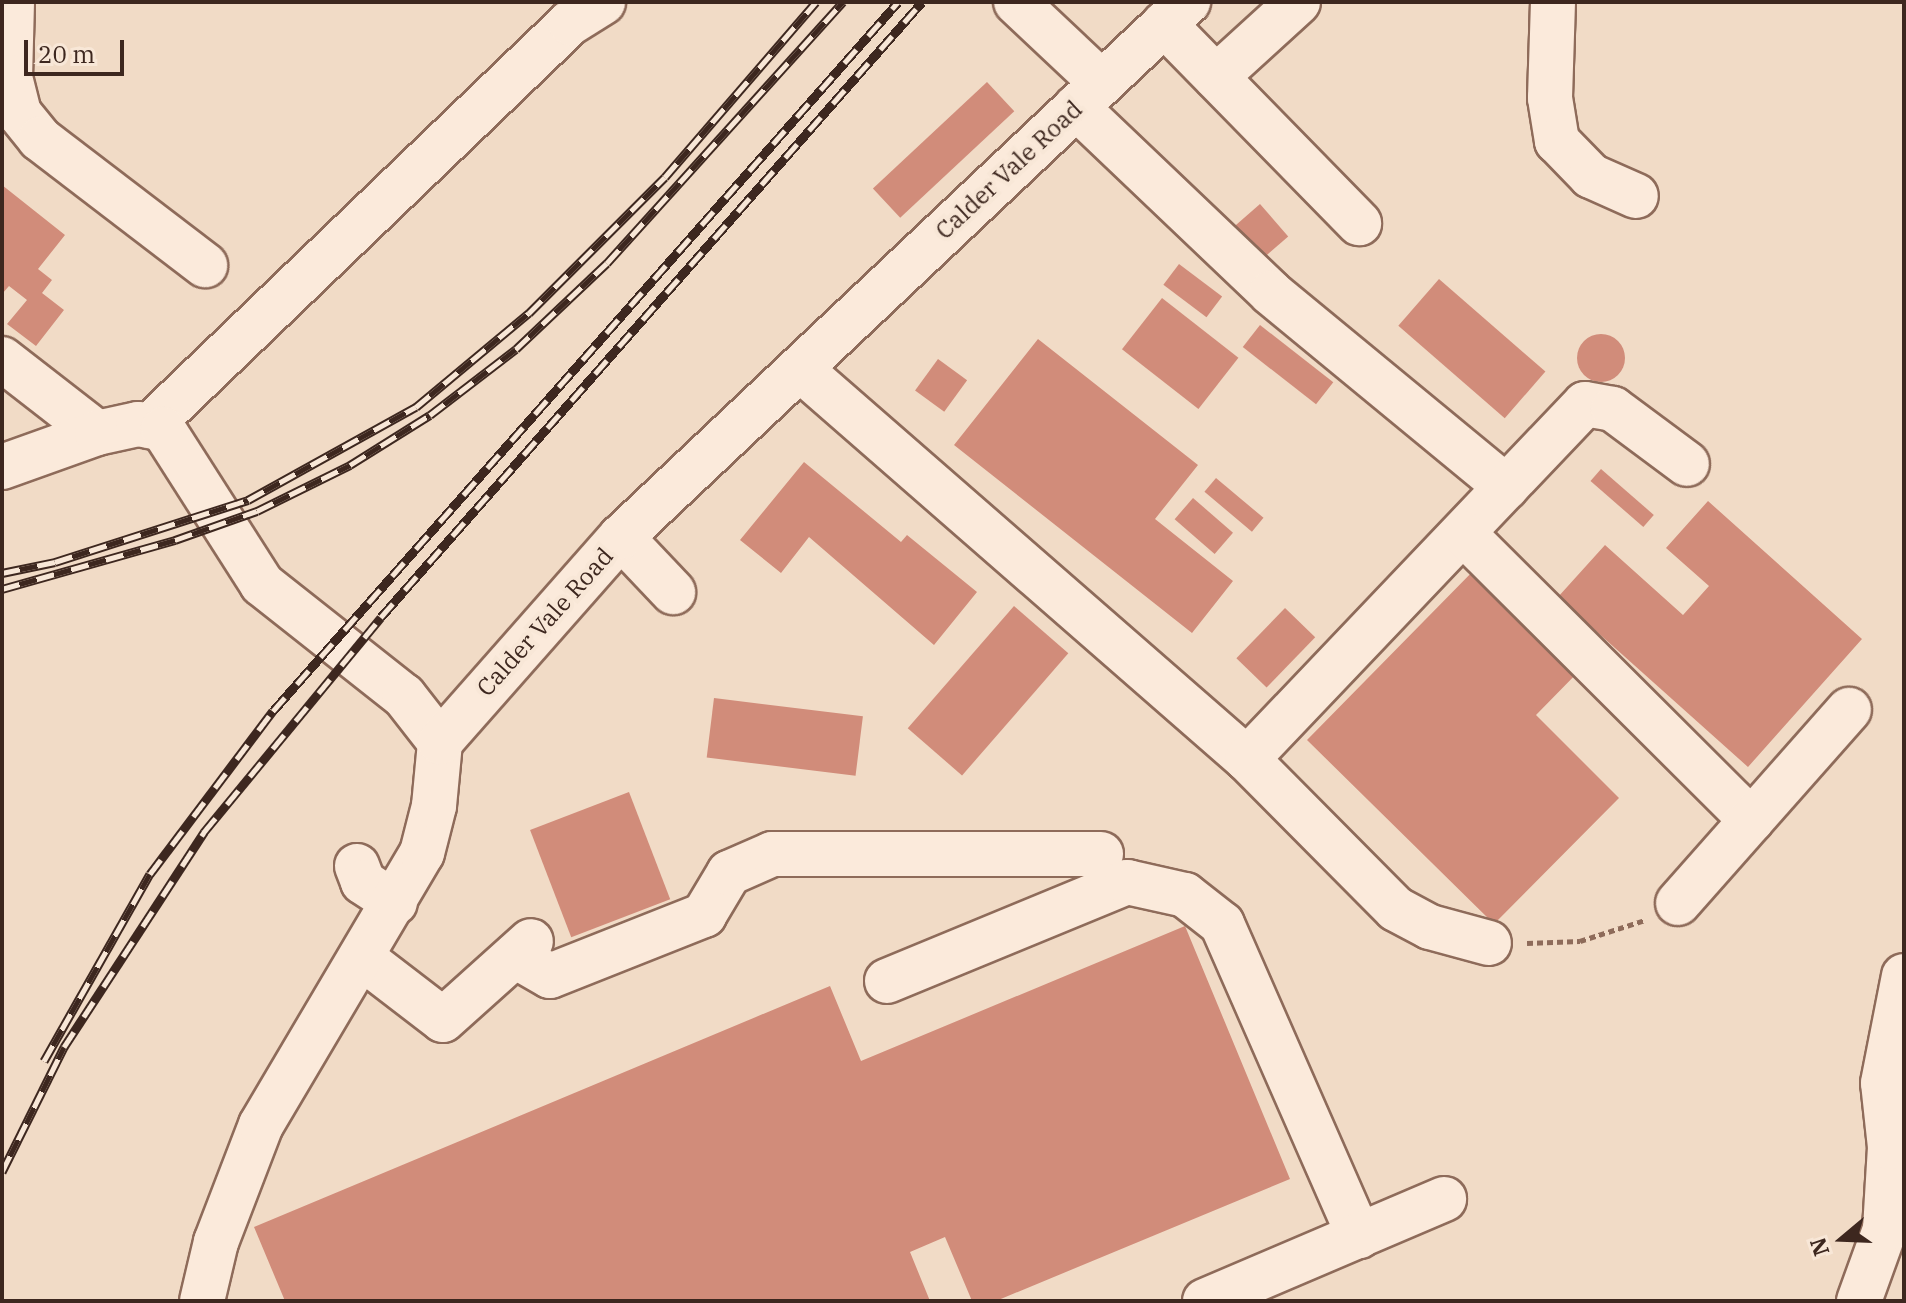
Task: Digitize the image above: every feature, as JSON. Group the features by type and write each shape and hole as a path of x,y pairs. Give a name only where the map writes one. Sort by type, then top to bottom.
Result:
{"street":[{"path":"12,2 5,75 19,113 40,139 205,265"},
{"path":"150,426 570,23 603,2"},
{"path":"1016,2 1089,95 1271,293 1506,487"},
{"path":"1216,77 1298,2"},
{"path":"1553,2 1550,98 1557,141 1591,176 1636,196"},
{"path":"1176,13 1216,77 1359,223"},
{"name":"Calder Vale Road","path":"440,742 621,537 1176,13"},
{"path":"2,359 97,433"},
{"path":"800,369 1247,759 1396,909 1430,927 1489,943"},
{"path":"1247,759 1585,404 1613,409 1687,464"},
{"path":"2,467 97,433 150,426 163,429 186,457 262,584 404,696 440,742 434,806 422,853 261,1125 216,1242 202,1301"},
{"path":"1463,533 1751,820"},
{"path":"621,537 673,592"},
{"path":"1678,903 1849,710"},
{"path":"361,957 443,1020 523,949 550,976 704,915 729,873 772,854 1101,854"},
{"path":"357,866 363,882 395,903"},
{"path":"887,981 1127,882 1185,895 1222,924 1359,1236"},
{"path":"1859,1301 1885,1229 1890,1147 1883,1083 1904,976"},
{"path":"1205,1301 1444,1199"}],"path":[{"path":"1489,943 1580,941 1640,922 1678,903"}],"building":[{"path":"987,82 1014,111 900,218 873,188"},
{"path":"2,185 65,235 38,269 52,280 42,293 64,310 36,346 7,324 27,300 9,286 2,294"},
{"path":"1260,204 1288,236 1263,258 1235,226"},
{"path":"1179,264 1222,296 1206,317 1163,285"},
{"path":"1439,279 1545,372 1505,418 1398,326"},
{"path":"1162,298 1238,358 1198,409 1122,349"},
{"path":"1260,325 1333,382 1316,404 1243,347"},
{"path":"1601,334 1618,341 1625,358 1618,375 1601,382 1584,375 1577,358 1584,341"},
{"path":"1038,339 1198,465 1155,519 1233,581 1192,633 954,445"},
{"path":"938,359 967,380 944,412 915,391"},
{"path":"804,462 901,542 907,535 977,592 934,645 809,537 781,573 740,540"},
{"path":"1601,469 1654,515 1643,527 1591,481"},
{"path":"1216,478 1263,518 1252,532 1204,492"},
{"path":"1193,498 1233,533 1215,554 1175,519"},
{"path":"1708,501 1862,639 1748,767 1558,597 1605,545 1683,615 1709,586 1666,548"},
{"path":"1481,563 1585,665 1536,715 1619,798 1494,924 1307,740"},
{"path":"1014,606 1068,653 962,775 908,728"},
{"path":"1285,608 1315,637 1267,688 1236,658"},
{"path":"714,698 863,716 856,776 707,758"},
{"path":"629,792 670,899 571,937 530,830"},
{"path":"1185,926 1290,1179 996,1301 972,1301 945,1237 910,1252 930,1301 285,1301 254,1227 830,986 861,1061"}],"railway":[{"path":"2,573 55,562 248,500 416,407 529,313 665,177 816,2"},
{"path":"2,589 175,540 257,511 350,465 430,415 516,349 607,263 843,2"},
{"path":"44,1061 150,874 273,711 898,2"},
{"path":"2,1172 64,1047 204,832 381,617 922,2"}]}
